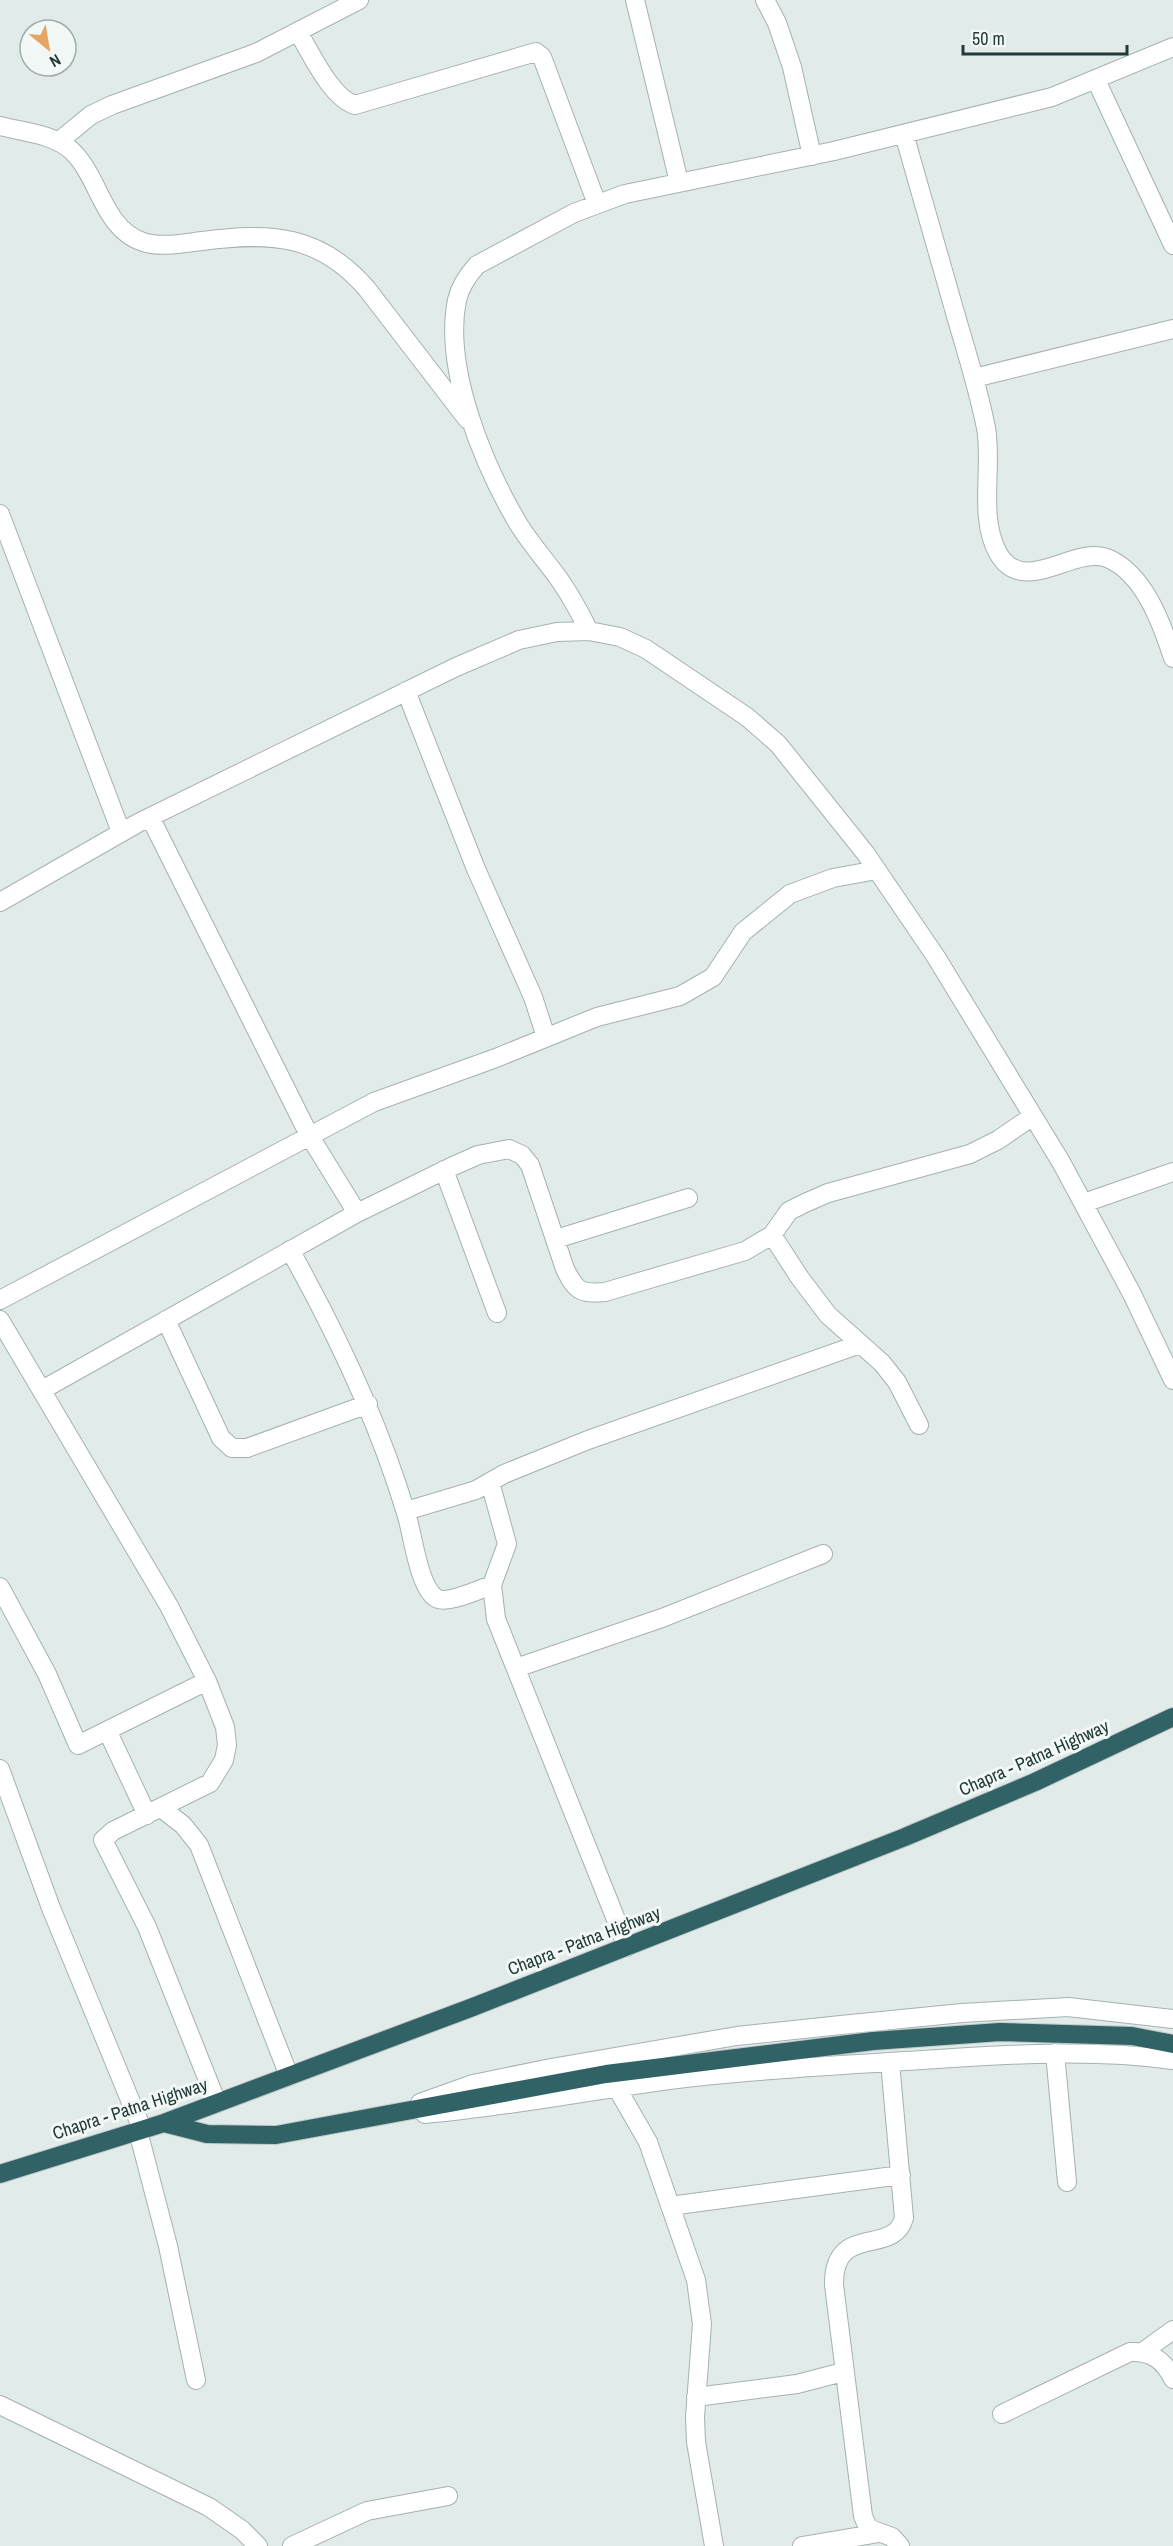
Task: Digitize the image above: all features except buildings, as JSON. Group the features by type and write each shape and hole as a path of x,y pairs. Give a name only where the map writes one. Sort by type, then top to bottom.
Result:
{"highway":[{"name":"Chapra - Patna Highway","path":"0,2174 217,2103 627,1947 905,1837 1035,1782 1173,1717"},
{"path":"164,2122 207,2134 276,2135 381,2118 606,2074 873,2041 1000,2032 1132,2036 1173,2044"}],"street":[{"path":"58,142 91,116 112,105 255,53 358,0"},
{"path":"635,0 679,182"},
{"path":"765,0 792,67 812,156"},
{"path":"297,32 337,95 355,105 536,52 542,57 597,204"},
{"path":"589,631 560,580 534,548 508,505 474,428 460,380 456,331 457,300 467,277 491,256 597,204 625,194 812,156 1052,97 1173,47"},
{"path":"1096,80 1173,245"},
{"path":"0,126 58,142 72,151 84,166 114,221 122,230 145,243 179,244 258,236 301,242 338,261 367,289 474,428"},
{"path":"904,134 974,378 990,459 991,534 997,552 1005,564 1022,571 1035,571 1087,558 1105,557 1130,576 1146,597 1173,658"},
{"path":"974,378 1173,329"},
{"path":"0,514 122,832"},
{"path":"0,902 150,817 406,691 519,640 556,632 589,631 620,637 646,649 747,717 778,744 877,870 936,957 1084,1203 1156,1339 1173,1380"},
{"path":"406,691 476,869 533,997 546,1037"},
{"path":"150,817 309,1135 357,1213"},
{"path":"0,1300 374,1102 597,1017 680,996 712,977 743,932 790,894 834,878 877,870"},
{"path":"42,1390 357,1213 444,1170 496,1151 509,1149 522,1155 530,1165 573,1285 584,1293 605,1292 745,1251 772,1235 779,1222 789,1211 805,1203 838,1190 970,1154 998,1140 1033,1116"},
{"path":"444,1170 497,1313"},
{"path":"1084,1203 1173,1172"},
{"path":"556,1239 688,1198"},
{"path":"772,1235 822,1308 845,1332 882,1363 897,1382 919,1425"},
{"path":"290,1250 368,1404 406,1511 421,1571 429,1591 437,1599 448,1601 492,1585"},
{"path":"0,1320 169,1606 207,1681 225,1727 227,1745 224,1761 210,1783 108,1833 104,1838 104,1843 147,1927 217,2103"},
{"path":"166,1320 221,1438 232,1448 247,1448 368,1404"},
{"path":"406,1511 476,1490 504,1474 588,1440 860,1344"},
{"path":"490,1482 507,1544 492,1585 496,1619 627,1947"},
{"path":"516,1668 662,1618 823,1554"},
{"path":"0,1587 47,1674 75,1742 82,1746 207,1681"},
{"path":"108,1732 154,1812 183,1825 199,1845 289,2076"},
{"path":"0,1769 51,1908 140,2130 171,2257 196,2380"},
{"path":"381,2118 473,2084 737,2036 962,2013 1068,2007 1173,2019"},
{"path":"381,2118 479,2110 702,2077 890,2062 1055,2053 1146,2056 1173,2060"},
{"path":"1055,2053 1067,2182"},
{"path":"890,2062 901,2175 904,2218 902,2226 890,2235 854,2245 837,2258 834,2268 843,2372 863,2516 868,2528 892,2537 900,2546"},
{"path":"617,2088 648,2142 696,2280 702,2324 696,2397 696,2442 714,2546"},
{"path":"670,2206 901,2175"},
{"path":"1144,2351 1173,2330"},
{"path":"1002,2415 1130,2352 1144,2351 1158,2358 1173,2379"},
{"path":"696,2397 797,2384 843,2372"},
{"path":"0,2405 209,2507 242,2530 258,2546"},
{"path":"292,2546 367,2511 448,2496"},
{"path":"802,2546 879,2533"}]}
